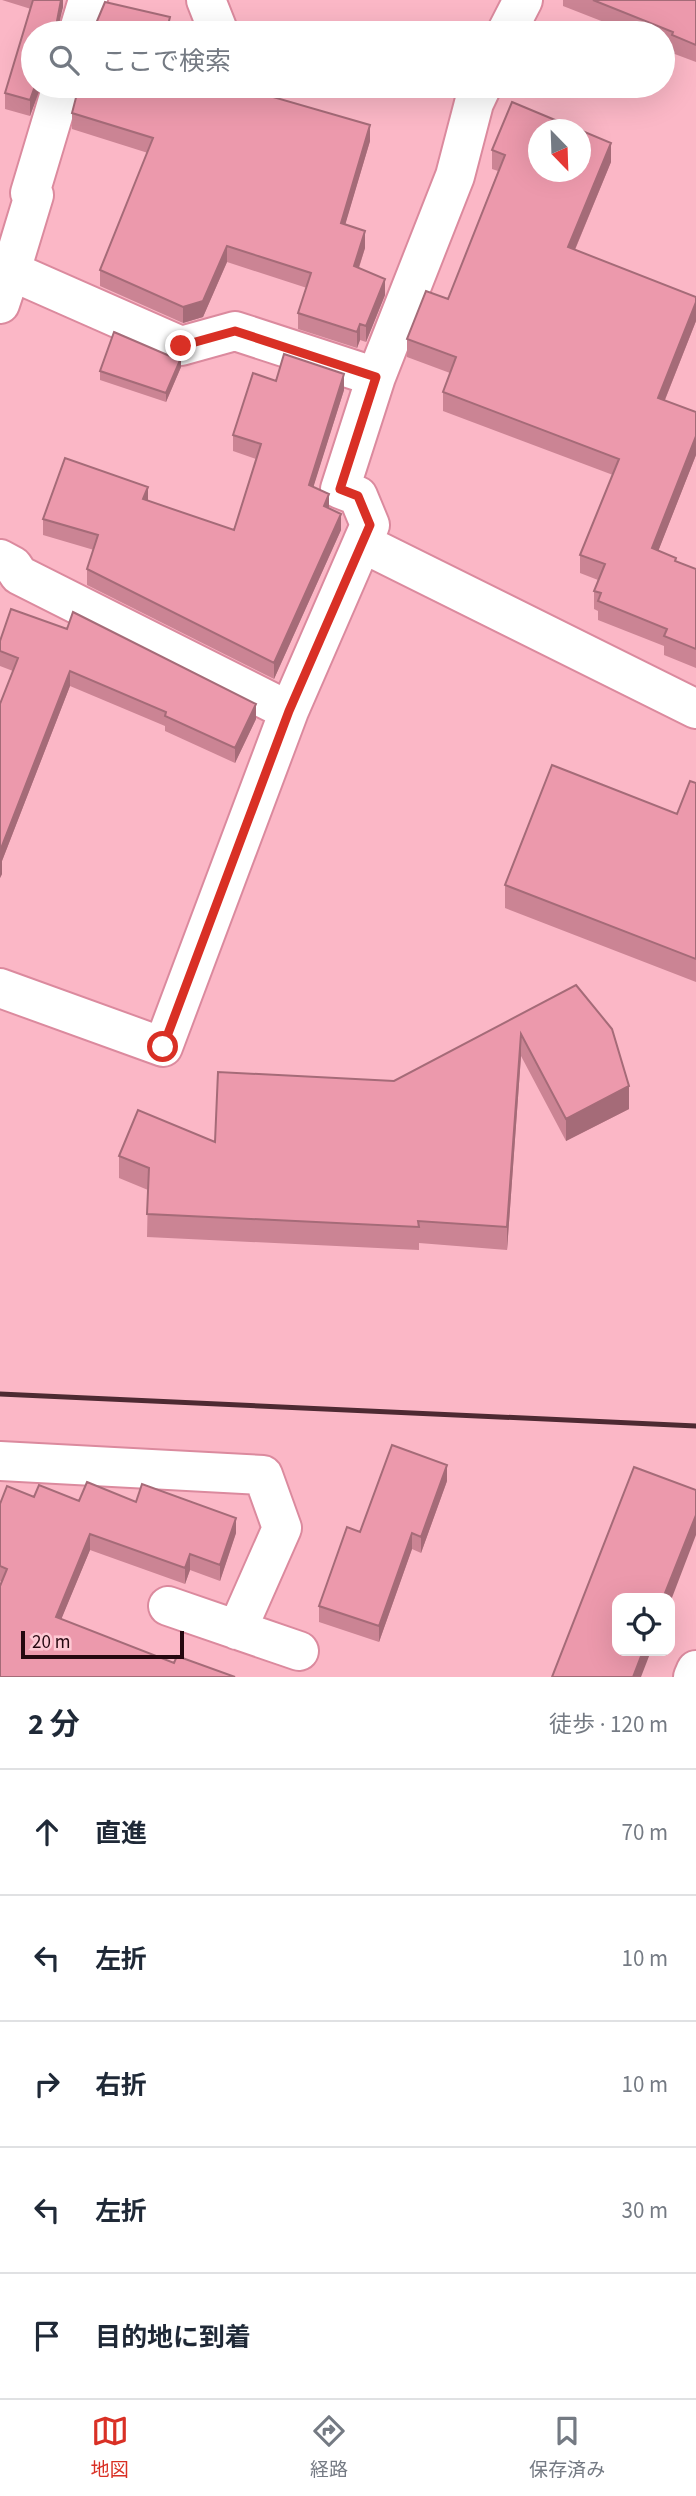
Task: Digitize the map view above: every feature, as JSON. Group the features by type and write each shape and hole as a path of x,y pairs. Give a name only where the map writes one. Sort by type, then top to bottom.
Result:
{"street":[{"path":"82,21 88,0"},
{"path":"206,0 214,21"},
{"path":"512,21 523,0"},
{"path":"58,98 30,193 34,195 4,281 181,346 235,331 376,377"},
{"path":"0,988 163,1047 289,711 370,525 358,496 340,489 376,377 455,176 476,98"},
{"path":"362,543 696,709"},
{"path":"0,559 13,566 19,575 289,711"},
{"path":"0,1461 263,1475 282,1528 237,1630"},
{"path":"168,1606 299,1651"},
{"path":"693,1677 696,1670"}],"building":[{"path":"33,0 61,0 57,21 27,21"},
{"path":"593,0 696,0 696,45 675,36 675,21 646,21"},
{"path":"105,2 170,17 169,21 97,21"},
{"path":"21,40 21,97 5,93"},
{"path":"76,98 277,98 370,125 341,223 365,231 354,266 385,279 366,326 360,324 357,332 298,313 311,273 227,246 203,301 183,307 100,270 153,138 72,113"},
{"path":"512,102 553,119 528,119 528,182 591,182 591,135 611,143 568,247 696,297 658,398 696,412 696,436 652,548 696,569 696,649 664,636 667,629 598,601 601,593 594,591 605,564 580,555 619,459 443,392 456,357 407,339 426,291 448,299 505,155 492,150"},
{"path":"114,332 172,357 181,358 166,393 100,371"},
{"path":"284,354 344,374 309,485 329,494 324,506 341,514 274,663 87,569 98,535 43,519 65,458 148,487 143,499 234,530 261,444 233,435 253,373 276,381"},
{"path":"11,609 67,629 73,612 256,704 235,748 165,716 166,712 70,671 0,851 0,704 18,658 0,651 0,641"},
{"path":"552,765 677,814 690,781 696,783 696,959 505,885"},
{"path":"576,985 612,1029 629,1086 566,1119 521,1034 507,1227 418,1221 419,1227 147,1214 149,1168 119,1156 138,1110 215,1142 218,1072 394,1081"},
{"path":"392,1445 447,1465 421,1537 412,1533 379,1626 319,1606 347,1527 360,1532"},
{"path":"634,1467 696,1490 696,1515 665,1593 612,1593 612,1656 641,1656 633,1677 552,1677"},
{"path":"87,1482 136,1502 142,1484 236,1518 220,1565 190,1554 185,1568 90,1534 56,1617 174,1663 177,1656 235,1677 0,1677 0,1586 7,1569 0,1566 0,1504 7,1486 34,1497 39,1485 79,1501"}],"railway":[{"path":"0,1394 696,1426"}],"route":[{"path":"163,1047 289,711 370,525 358,496 340,489 376,377 235,331 181,346"}]}
